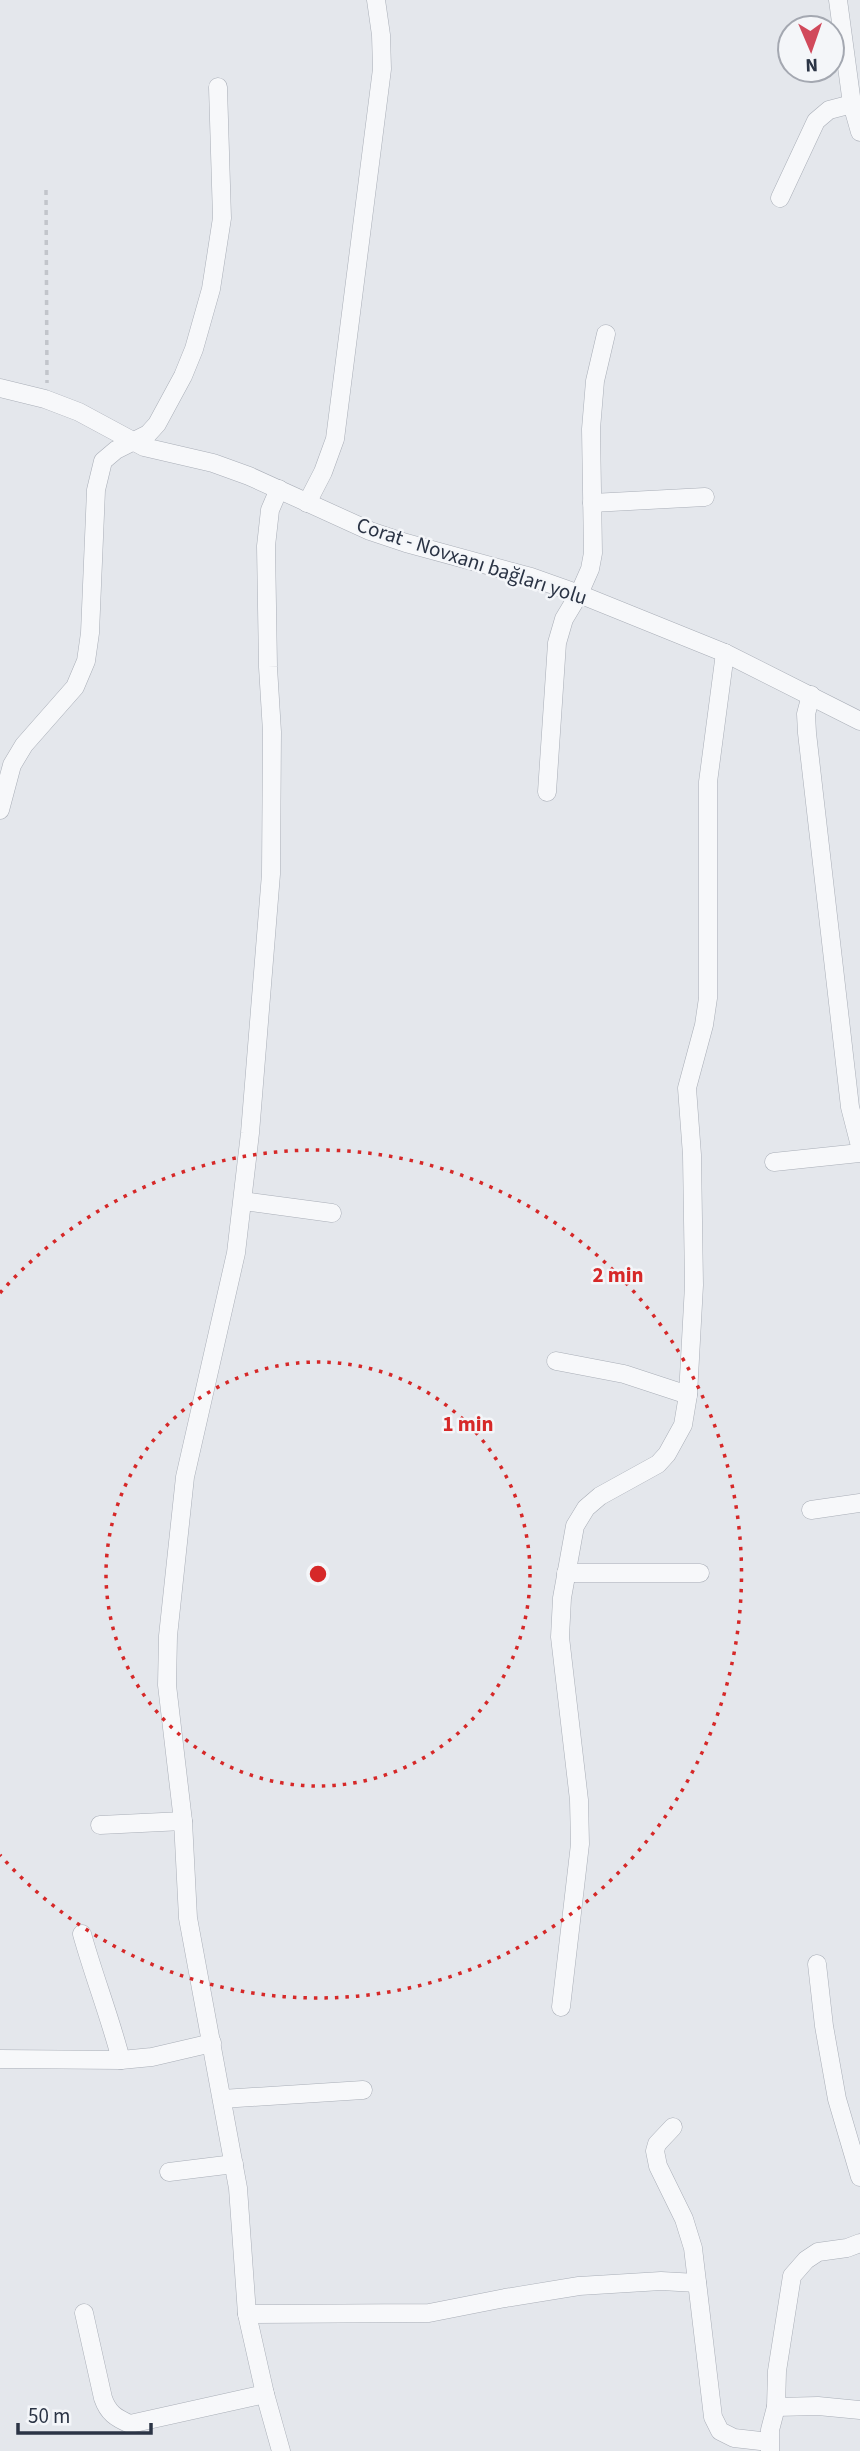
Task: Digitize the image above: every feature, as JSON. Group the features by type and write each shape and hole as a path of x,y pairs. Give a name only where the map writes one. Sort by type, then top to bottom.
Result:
{"street":[{"path":"307,503 323,472 335,439 382,69 376,0"},
{"path":"838,0 852,104 860,132"},
{"path":"0,810 12,765 24,745 75,687 86,661 90,633 96,490 103,461 116,450 148,434 157,424 184,376 194,349 211,289 222,218 218,87"},
{"path":"780,198 816,121 829,110 852,104"},
{"path":"547,792 557,643 564,619 590,569 593,553 592,429 595,381 606,334"},
{"name":"Corat - Novxanı bağları yolu","path":"0,388 45,399 95,419 134,442 159,452 213,463 279,489 370,531 531,577 579,594 725,653 860,721"},
{"path":"279,489 270,509 266,546 272,732 271,874 261,1018 234,1266 185,1477 169,1636 167,1685 183,1821 188,1918 234,2164 247,2314 281,2451"},
{"path":"592,503 705,497"},
{"path":"561,2007 580,1844 579,1800 560,1637 562,1598 575,1526 586,1508 600,1496 658,1464 667,1454 683,1425 688,1395 694,1285 692,1155 687,1088 704,1025 708,998 708,782 725,653"},
{"path":"811,695 806,714 807,733 850,1107 860,1146"},
{"path":"774,1162 860,1153"},
{"path":"243,1201 332,1213"},
{"path":"556,1361 624,1374 688,1395"},
{"path":"811,1510 860,1503"},
{"path":"566,1573 700,1573"},
{"path":"100,1825 183,1821"},
{"path":"82,1934 92,1972 108,2010 121,2060"},
{"path":"817,1964 824,2026 837,2099 860,2177"},
{"path":"0,2059 121,2060 152,2057 212,2043"},
{"path":"222,2099 363,2090"},
{"path":"673,2127 657,2144 655,2151 658,2166 684,2219 693,2248 713,2417 720,2431 734,2438 770,2447 777,2371 792,2276 806,2260 818,2252 847,2248 860,2243"},
{"path":"169,2172 234,2164"},
{"path":"247,2314 429,2313 579,2286 661,2281 697,2283"},
{"path":"84,2313 106,2408 116,2418 130,2424 265,2394"},
{"path":"775,2407 818,2406 860,2410"}],"path":[{"path":"45,399 48,370 46,190"}]}
